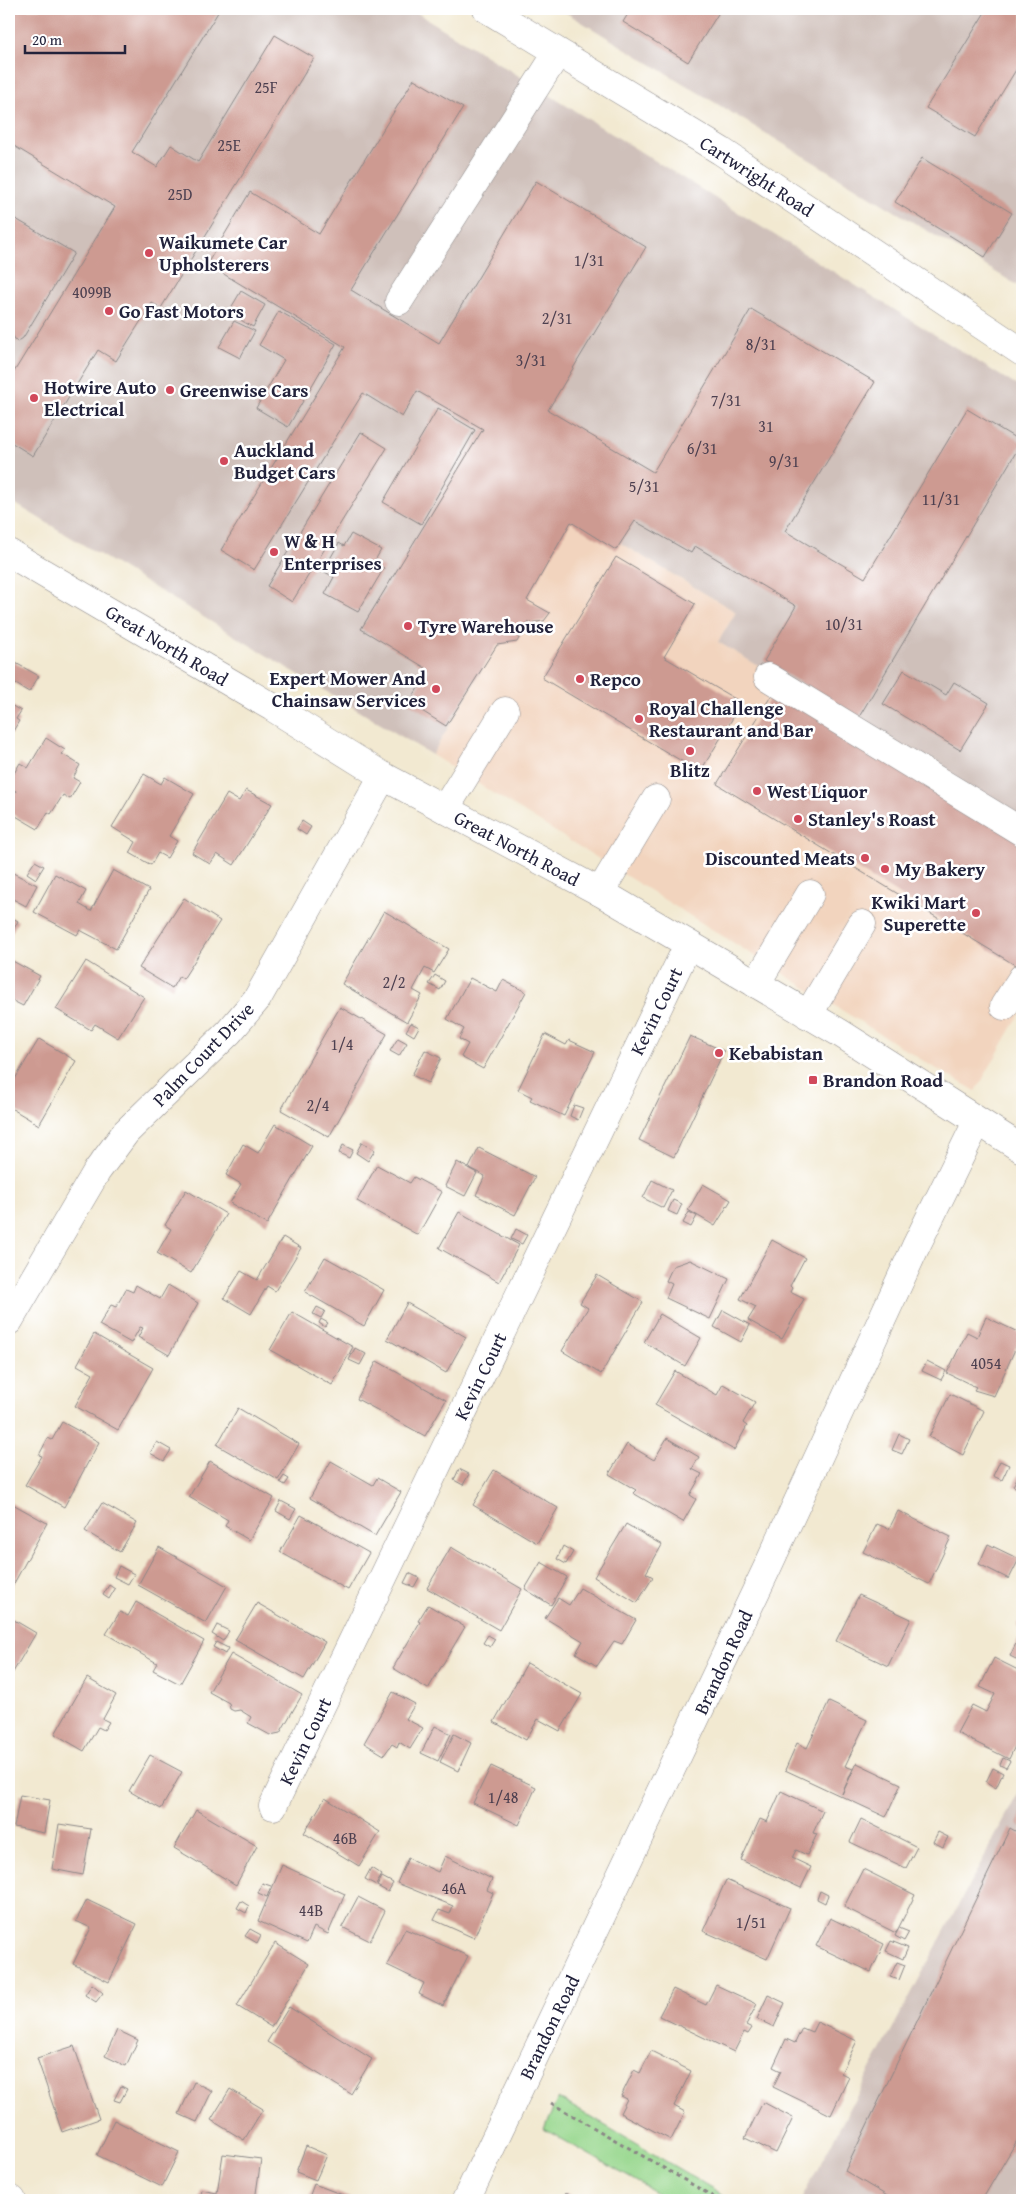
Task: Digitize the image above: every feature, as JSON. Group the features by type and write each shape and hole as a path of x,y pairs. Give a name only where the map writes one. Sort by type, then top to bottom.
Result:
{"street":[{"name":"Cartwright Road","path":"487,9 721,151 1022,352"},
{"path":"399,301 558,52"},
{"name":"Great North Road","path":"9,553 264,702 383,776 600,892 840,1033 1022,1149"},
{"path":"768,677 1022,832"},
{"path":"445,809 506,711"},
{"name":"Palm Court Drive","path":"9,1321 97,1171 120,1140 229,1032 257,999 383,776"},
{"path":"600,892 656,800"},
{"path":"756,984 810,894"},
{"path":"808,1015 862,924"},
{"name":"Kevin Court","path":"273,1806 688,945"},
{"path":"1004,1006 1022,978"},
{"name":"Brandon Road","path":"466,2200 760,1584 911,1256 977,1122"}],"path":[{"path":"551,2103 719,2200"}],"shaded area":[{"path":"9,9 411,9 1022,389 1022,822 718,642 736,612 573,515 432,755 9,500"},
{"path":"560,9 1022,9 1022,288"},
{"path":"573,515 736,612 718,642 1022,822 1022,1010 976,1091 930,1065 432,755"},
{"path":"1022,1786 1022,2200 801,2200"}],"green space":[{"path":"558,2098 732,2200 669,2200 544,2129"}],"building":[{"path":"9,9 154,9 158,11 159,9 220,9 132,152 157,167 171,145 198,162 275,35 314,58 161,308 152,303 116,361 98,350 33,456 9,441 9,380 115,207 9,143"},
{"path":"631,9 721,9 688,62 623,22"},
{"path":"987,9 1022,9 1022,60 975,137 926,108"},
{"path":"414,79 463,108 351,290 439,343 536,181 646,247 548,410 653,472 751,309 875,382 785,531 865,578 967,409 1022,442 859,717 764,661 796,606 695,546 691,553 635,521 616,550 571,522 527,600 550,613 544,621 527,623 517,642 497,645 446,726 409,703 429,670 361,629 483,429 417,391 402,417 363,393 254,570 221,550 345,347 207,264 250,192 319,234"},
{"path":"922,158 1012,213 985,257 895,202"},
{"path":"9,215 74,253 23,338 17,342 9,330"},
{"path":"241,291 265,305 253,327 228,313"},
{"path":"279,311 336,344 288,427 256,408 284,360 259,345"},
{"path":"234,321 255,331 240,358 219,347"},
{"path":"438,408 475,430 421,524 383,502"},
{"path":"361,432 387,448 292,602 267,586"},
{"path":"351,534 381,550 374,562 384,568 358,612 325,594 334,577 323,571 339,543 344,546"},
{"path":"616,557 695,604 664,657 742,703 700,772 542,678"},
{"path":"12,661 39,676 29,692 9,680 9,668"},
{"path":"904,670 946,695 954,682 989,703 960,750 883,704"},
{"path":"776,688 1022,837 1022,964 1020,968 717,784"},
{"path":"9,704 21,711 16,719 19,721 9,738"},
{"path":"46,738 65,750 62,754 80,765 73,778 80,782 70,799 63,795 51,814 48,812 38,829 9,812 9,803 16,791 9,787 9,782 20,763 28,768"},
{"path":"144,774 161,784 165,777 194,794 169,836 177,841 167,858 158,853 151,865 130,853 136,842 112,827"},
{"path":"246,790 272,804 234,865 217,854 210,864 192,853 227,794 239,801"},
{"path":"302,821 311,827 306,835 297,829"},
{"path":"35,861 44,866 36,879 27,873"},
{"path":"113,870 149,890 116,949 80,930 77,935 34,912 55,874 86,891 79,904 91,911"},
{"path":"9,871 37,885 26,906 9,897"},
{"path":"184,898 220,921 183,979 179,976 172,988 139,968"},
{"path":"384,911 449,949 434,973 425,968 413,990 422,995 407,1022 342,984"},
{"path":"9,916 18,921 9,938"},
{"path":"9,959 40,976 23,1006 9,999"},
{"path":"86,961 144,997 118,1038 95,1024 91,1030 56,1009"},
{"path":"435,975 445,981 440,990 429,984"},
{"path":"470,978 497,992 503,980 526,992 483,1069 461,1057 468,1044 459,1039 464,1029 447,1019"},
{"path":"340,1007 387,1034 329,1137 281,1110"},
{"path":"411,1023 419,1027 414,1036 406,1031"},
{"path":"545,1034 566,1045 569,1040 595,1052 564,1116 530,1100 532,1097 518,1090"},
{"path":"690,1036 724,1051 674,1157 639,1140"},
{"path":"398,1038 407,1043 399,1056 390,1051"},
{"path":"39,1039 76,1061 39,1125 9,1107 9,1089"},
{"path":"425,1050 441,1058 428,1083 412,1075"},
{"path":"574,1105 583,1108 578,1120 570,1116"},
{"path":"275,1124 312,1146 267,1224 230,1203 241,1184 226,1175 243,1144 258,1153"},
{"path":"362,1142 375,1150 368,1161 356,1153"},
{"path":"343,1145 353,1150 349,1158 339,1153"},
{"path":"479,1148 535,1177 515,1215 476,1195 485,1176 469,1168"},
{"path":"457,1162 477,1173 465,1196 445,1186"},
{"path":"377,1165 410,1183 414,1177 442,1192 418,1235 357,1201"},
{"path":"652,1180 672,1190 663,1208 643,1198"},
{"path":"703,1184 731,1200 715,1226 688,1210"},
{"path":"186,1190 226,1214 191,1273 157,1253 171,1229 165,1225"},
{"path":"673,1200 682,1204 677,1215 668,1211"},
{"path":"459,1212 519,1245 499,1282 439,1248"},
{"path":"689,1212 697,1216 691,1227 683,1223"},
{"path":"516,1229 527,1235 522,1244 511,1239"},
{"path":"283,1237 301,1248 275,1291 267,1286 251,1314 224,1298 241,1271 257,1280"},
{"path":"772,1240 805,1258 790,1286 792,1288 790,1292 804,1299 782,1339 748,1320 756,1307 740,1299"},
{"path":"325,1257 384,1290 364,1326 305,1292"},
{"path":"690,1260 729,1279 710,1319 666,1298 672,1284 666,1281 673,1266"},
{"path":"597,1275 643,1302 601,1374 562,1351 588,1308 580,1303"},
{"path":"136,1285 160,1299 168,1285 198,1303 169,1355 138,1337 143,1328 140,1327 131,1343 99,1325 111,1305 116,1307 126,1289 133,1292"},
{"path":"407,1303 466,1337 446,1373 387,1339"},
{"path":"317,1307 325,1311 321,1318 313,1314"},
{"path":"723,1310 750,1325 741,1342 714,1327"},
{"path":"292,1312 353,1347 332,1385 270,1350"},
{"path":"660,1314 701,1338 685,1366 644,1342"},
{"path":"986,1317 1022,1334 994,1396 974,1390 976,1387 947,1373 967,1332 977,1337"},
{"path":"321,1319 328,1323 325,1327 319,1323"},
{"path":"94,1334 153,1368 118,1430 75,1406 93,1374 77,1365"},
{"path":"355,1348 366,1354 360,1365 349,1360"},
{"path":"377,1361 446,1400 425,1436 357,1399"},
{"path":"927,1361 946,1371 941,1380 922,1371"},
{"path":"675,1371 717,1395 723,1384 755,1402 743,1423 747,1426 734,1450 655,1405"},
{"path":"950,1394 984,1411 963,1455 929,1437"},
{"path":"238,1408 299,1444 278,1480 217,1445"},
{"path":"62,1422 99,1442 64,1507 25,1485 42,1456 39,1455 48,1438 52,1440"},
{"path":"899,1434 909,1439 902,1454 892,1450"},
{"path":"667,1438 699,1457 692,1469 702,1474 690,1495 696,1499 683,1522 633,1493 636,1490 609,1474 627,1444 654,1460"},
{"path":"157,1442 171,1450 164,1461 150,1453"},
{"path":"210,1461 274,1498 249,1540 225,1526 228,1520 189,1497"},
{"path":"331,1461 373,1485 377,1478 401,1492 375,1536 310,1498"},
{"path":"1000,1461 1009,1465 1002,1480 993,1476"},
{"path":"1022,1468 1022,1490 1013,1486"},
{"path":"459,1469 469,1474 463,1485 454,1480"},
{"path":"494,1470 558,1508 537,1543 473,1505"},
{"path":"284,1476 289,1479 285,1485 280,1482"},
{"path":"281,1501 296,1509 290,1519 276,1511"},
{"path":"11,1503 47,1523 12,1587 9,1585 9,1508"},
{"path":"102,1503 137,1523 120,1552 85,1531"},
{"path":"898,1511 951,1537 929,1584 863,1552 877,1524 889,1529"},
{"path":"301,1515 369,1553 348,1590 280,1552"},
{"path":"626,1524 662,1545 646,1573 653,1577 637,1603 594,1577"},
{"path":"988,1544 1019,1559 1009,1579 979,1564"},
{"path":"563,1546 573,1552 566,1564 557,1559"},
{"path":"159,1547 227,1586 206,1623 138,1585"},
{"path":"451,1547 522,1589 499,1630 427,1588"},
{"path":"541,1562 567,1577 551,1605 525,1589"},
{"path":"119,1566 134,1574 128,1584 114,1577"},
{"path":"409,1573 419,1578 414,1587 404,1583"},
{"path":"109,1585 115,1589 109,1599 103,1595"},
{"path":"580,1588 636,1620 622,1644 614,1641 597,1666 576,1653 583,1641 545,1618 558,1598 569,1605"},
{"path":"859,1595 911,1619 888,1666 836,1641"},
{"path":"136,1602 204,1641 180,1684 153,1670 157,1663 106,1634 120,1612 128,1616"},
{"path":"257,1603 325,1642 304,1679 235,1640"},
{"path":"428,1605 465,1627 428,1689 393,1668"},
{"path":"1022,1615 1022,1629 1017,1626"},
{"path":"9,1617 36,1633 9,1679"},
{"path":"217,1625 229,1631 223,1641 212,1634"},
{"path":"1022,1631 1022,1662 1010,1656"},
{"path":"488,1635 495,1639 490,1647 483,1643"},
{"path":"216,1642 228,1648 225,1654 213,1647"},
{"path":"231,1654 302,1695 280,1733 270,1735 248,1723 251,1717 240,1710 234,1711 230,1709 229,1703 209,1692"},
{"path":"994,1658 1022,1672 1022,1731 1009,1759 957,1733 972,1705 986,1712 995,1694 980,1687"},
{"path":"527,1663 582,1694 560,1731 538,1719 526,1740 494,1722"},
{"path":"87,1678 116,1695 103,1719 109,1722 104,1730 98,1727 84,1751 55,1734"},
{"path":"393,1692 415,1704 406,1719 423,1728 410,1749 399,1742 397,1747 392,1744 384,1755 364,1743"},
{"path":"829,1702 867,1720 845,1766 853,1769 842,1794 857,1763 901,1784 886,1817 785,1770 797,1743 807,1748"},
{"path":"435,1726 451,1734 438,1761 421,1753"},
{"path":"454,1734 471,1743 458,1771 440,1762"},
{"path":"150,1755 182,1772 161,1809 129,1791"},
{"path":"1003,1758 1010,1761 1006,1768 1000,1765"},
{"path":"491,1766 536,1787 519,1825 473,1803"},
{"path":"993,1768 1003,1773 996,1788 986,1782"},
{"path":"781,1791 823,1811 813,1833 817,1834 807,1855 796,1850 792,1858 811,1867 801,1888 741,1860 760,1819 767,1822"},
{"path":"20,1795 50,1800 44,1833 14,1827"},
{"path":"325,1798 380,1832 359,1866 304,1833"},
{"path":"196,1810 257,1846 236,1885 174,1848"},
{"path":"1022,1812 1022,1827 1017,1824"},
{"path":"861,1819 917,1847 906,1868 850,1842"},
{"path":"59,1824 91,1829 83,1875 52,1869"},
{"path":"1010,1828 1022,1835 1022,2132 982,2200 894,2200 845,2171"},
{"path":"938,1832 948,1837 943,1847 933,1842"},
{"path":"445,1856 492,1879 487,1890 493,1893 474,1938 434,1920 439,1910 450,1914 453,1906 397,1883 408,1858 438,1872"},
{"path":"282,1865 345,1894 328,1934 314,1927 307,1943 258,1921"},
{"path":"371,1868 382,1875 376,1885 365,1879"},
{"path":"863,1869 915,1895 896,1933 844,1907"},
{"path":"382,1877 393,1883 388,1892 377,1886"},
{"path":"726,1880 790,1908 767,1959 703,1931"},
{"path":"262,1883 271,1886 267,1897 258,1893"},
{"path":"820,1891 828,1895 825,1903 817,1899"},
{"path":"358,1897 385,1911 370,1941 342,1927"},
{"path":"87,1900 137,1924 109,1982 73,1964 91,1928 76,1921"},
{"path":"241,1901 249,1906 246,1913 237,1908"},
{"path":"830,1918 884,1944 871,1972 816,1946"},
{"path":"899,1928 909,1932 904,1941 895,1936"},
{"path":"250,1929 261,1935 257,1943 245,1936"},
{"path":"405,1929 468,1956 443,2006 419,1994 424,1983 387,1965"},
{"path":"891,1941 908,1948 903,1959 886,1951"},
{"path":"275,1943 309,1964 271,2027 237,2006"},
{"path":"897,1962 905,1965 899,1980 890,1977"},
{"path":"92,1984 103,1993 96,2002 85,1995"},
{"path":"716,1985 757,2004 746,2025 752,2028 748,2034 744,2032 734,2052 659,2016 673,1989 706,2005"},
{"path":"768,1995 785,2003 774,2027 757,2019"},
{"path":"289,2007 372,2059 351,2094 267,2042"},
{"path":"817,2022 857,2041 841,2073 849,2077 831,2115 773,2087 781,2071 773,2067 786,2039 795,2043 802,2028 812,2032"},
{"path":"117,2030 138,2040 126,2066 105,2056"},
{"path":"74,2046 99,2119 62,2132 37,2058"},
{"path":"651,2051 691,2071 674,2106 685,2112 671,2140 620,2113 627,2099 621,2096 634,2070 640,2073"},
{"path":"194,2082 212,2091 197,2122 179,2114"},
{"path":"121,2086 127,2089 120,2102 114,2100"},
{"path":"230,2089 263,2109 244,2140 211,2120"},
{"path":"763,2102 793,2118 776,2153 745,2138"},
{"path":"114,2120 179,2152 162,2187 97,2155"},
{"path":"306,2146 327,2155 316,2180 296,2172"},
{"path":"223,2154 261,2159 255,2200 199,2200 201,2190 217,2193"},
{"path":"314,2184 356,2200 308,2200"},
{"path":"566,2193 580,2200 562,2200"}],"place":[{"name":"Waikumete Car Upholsterers","path":"149,253"},
{"name":"Go Fast Motors","path":"109,311"},
{"name":"Greenwise Cars","path":"170,390"},
{"name":"Hotwire Auto Electrical","path":"34,398"},
{"name":"Auckland Budget Cars","path":"224,461"},
{"name":"W & H Enterprises","path":"274,552"},
{"name":"Tyre Warehouse","path":"408,626"},
{"name":"Repco","path":"580,679"},
{"name":"Expert Mower And Chainsaw Services","path":"436,689"},
{"name":"Royal Challenge Restaurant and Bar","path":"639,719"},
{"name":"Blitz","path":"690,751"},
{"name":"West Liquor","path":"757,791"},
{"name":"Stanley's Roast","path":"798,819"},
{"name":"Discounted Meats","path":"865,858"},
{"name":"My Bakery","path":"885,869"},
{"name":"Kwiki Mart Superette","path":"976,913"},
{"name":"Kebabistan","path":"719,1053"},
{"name":"Brandon Road","path":"813,1080"}]}
